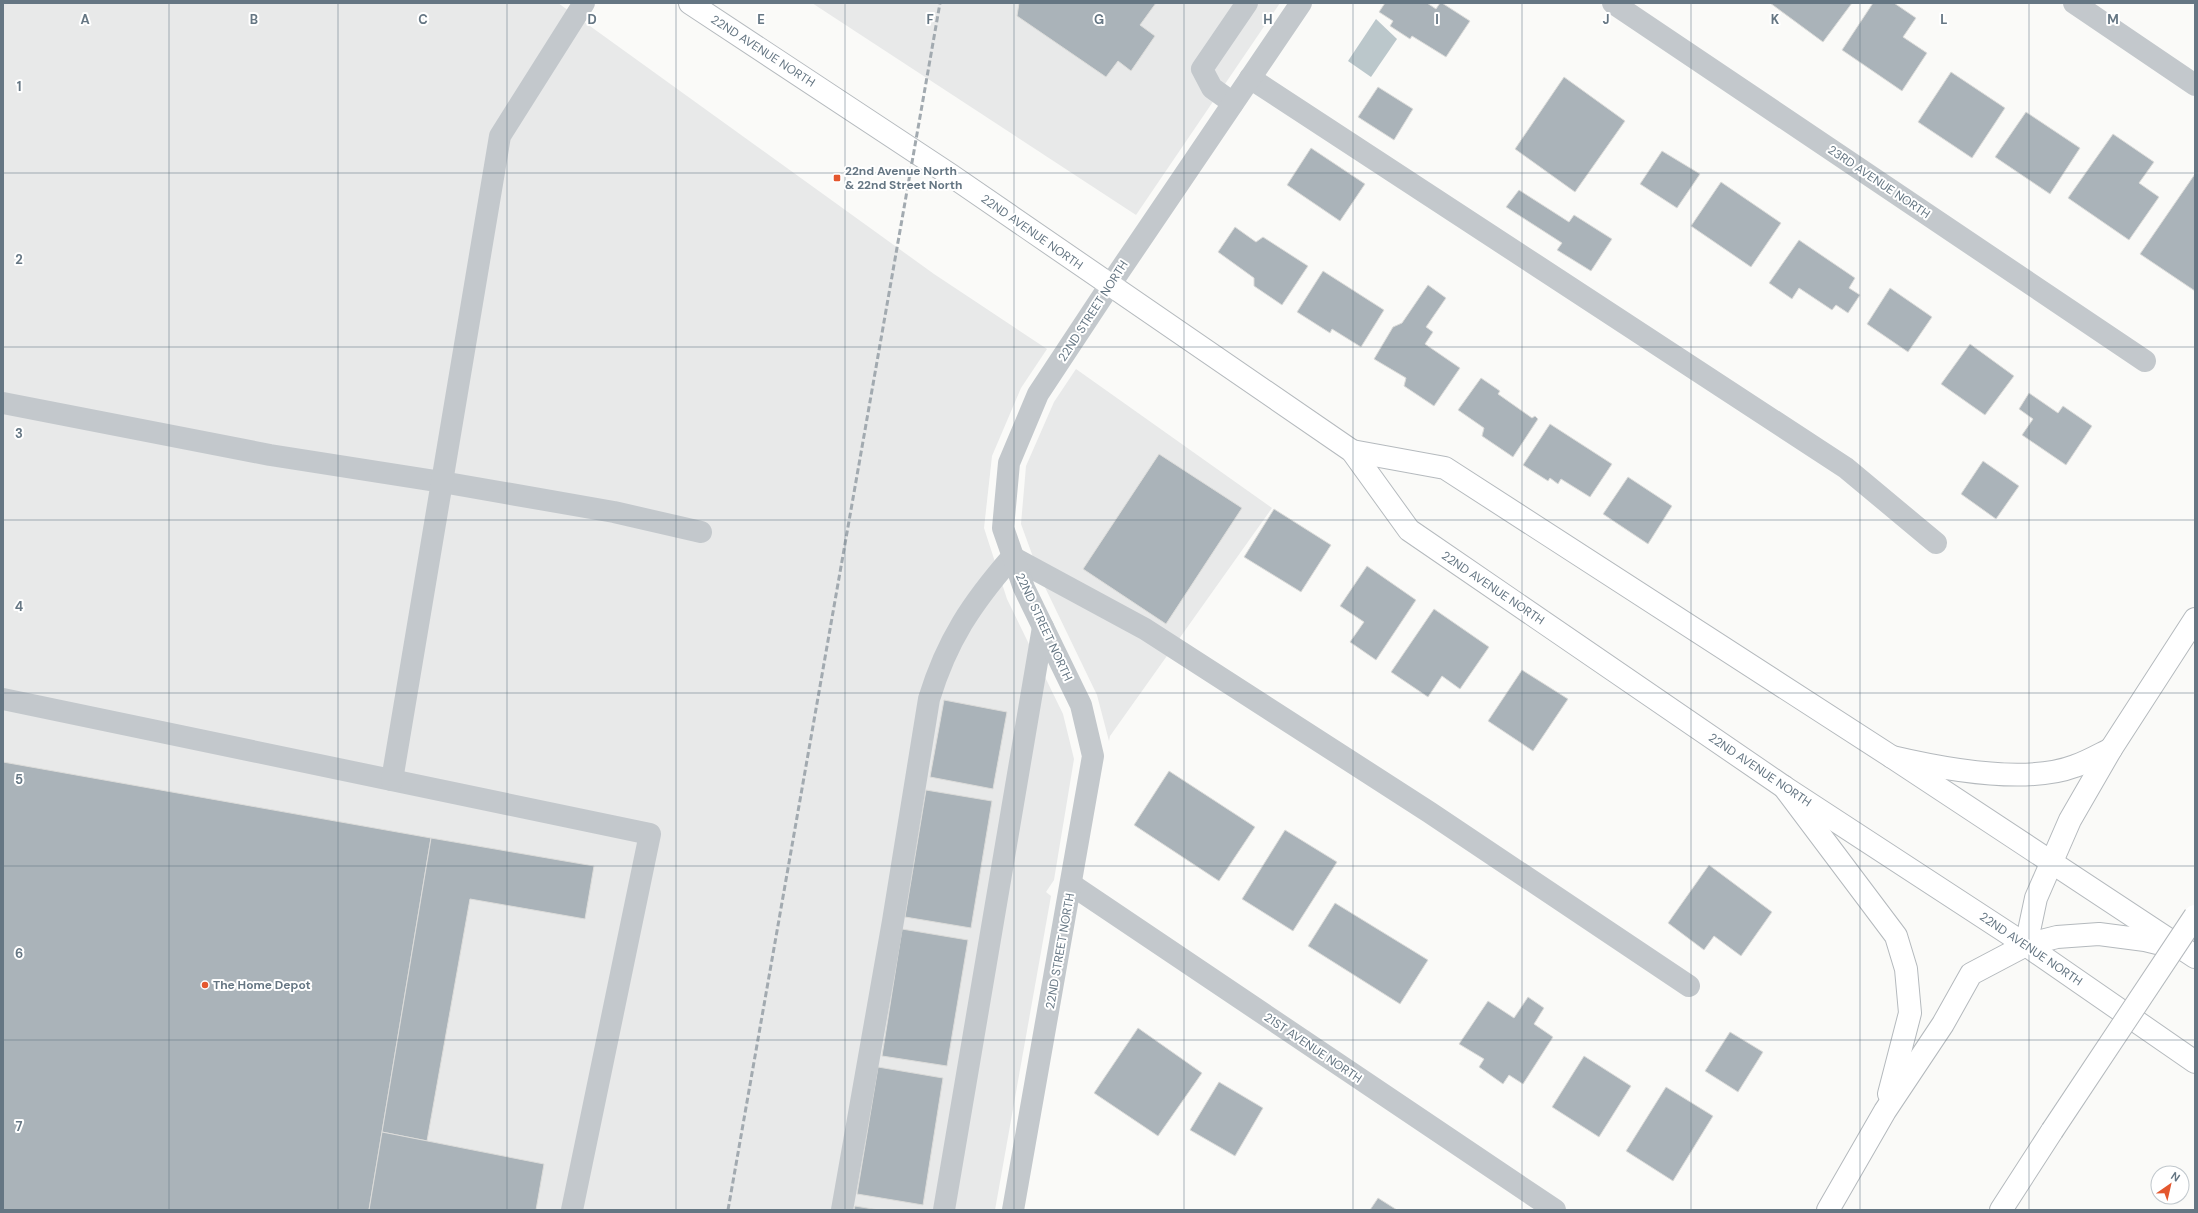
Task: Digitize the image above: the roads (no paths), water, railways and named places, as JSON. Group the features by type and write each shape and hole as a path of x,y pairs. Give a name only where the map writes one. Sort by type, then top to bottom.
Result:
{"main road":[{"name":"22ND AVENUE NORTH","path":"690,3 949,174 1352,451 1409,530 1784,787 2026,945 2195,1062"},
{"name":"22ND AVENUE NORTH","path":"1352,451 1445,468 2051,860 2190,954"},
{"path":"2026,945 2036,898 2051,860 2070,820 2111,750 2195,619"},
{"path":"1892,757 1942,769 2032,775 2074,767 2111,750"},
{"path":"1784,787 1896,936 1906,969 1910,1013 1885,1111"},
{"path":"2001,1210 2195,916"},
{"path":"1828,1210 1885,1111 1943,1024 1971,974 2026,945 2057,936 2099,934 2145,940 2190,954"}],"street":[{"path":"392,780 500,136 584,3"},
{"path":"1233,102 1212,88 1202,70 1248,3"},
{"name":"22ND STREET NORTH","path":"1013,1210 1072,885 1093,756 1081,705 1024,588 1002,528 1008,463 1038,394 1233,102 1302,3"},
{"name":"23RD AVENUE NORTH","path":"1613,3 2145,362"},
{"path":"2074,3 2195,85"},
{"path":"1250,78 1846,468 1936,543"},
{"path":"3,403 248,451 442,482 614,512 701,532"},
{"path":"842,1210 930,699 938,670 955,633 983,591 1012,557 1152,634 1422,808 1689,986"},
{"path":"944,1210 1043,627"},
{"path":"3,699 650,834 572,1210"},
{"name":"21ST AVENUE NORTH","path":"1072,885 1555,1210"}],"railway":[{"path":"728,1210 940,3"}],"place":[{"name":"22nd Avenue North & 22nd Street North","path":"837,178"},
{"name":"The Home Depot","path":"205,985"}]}
